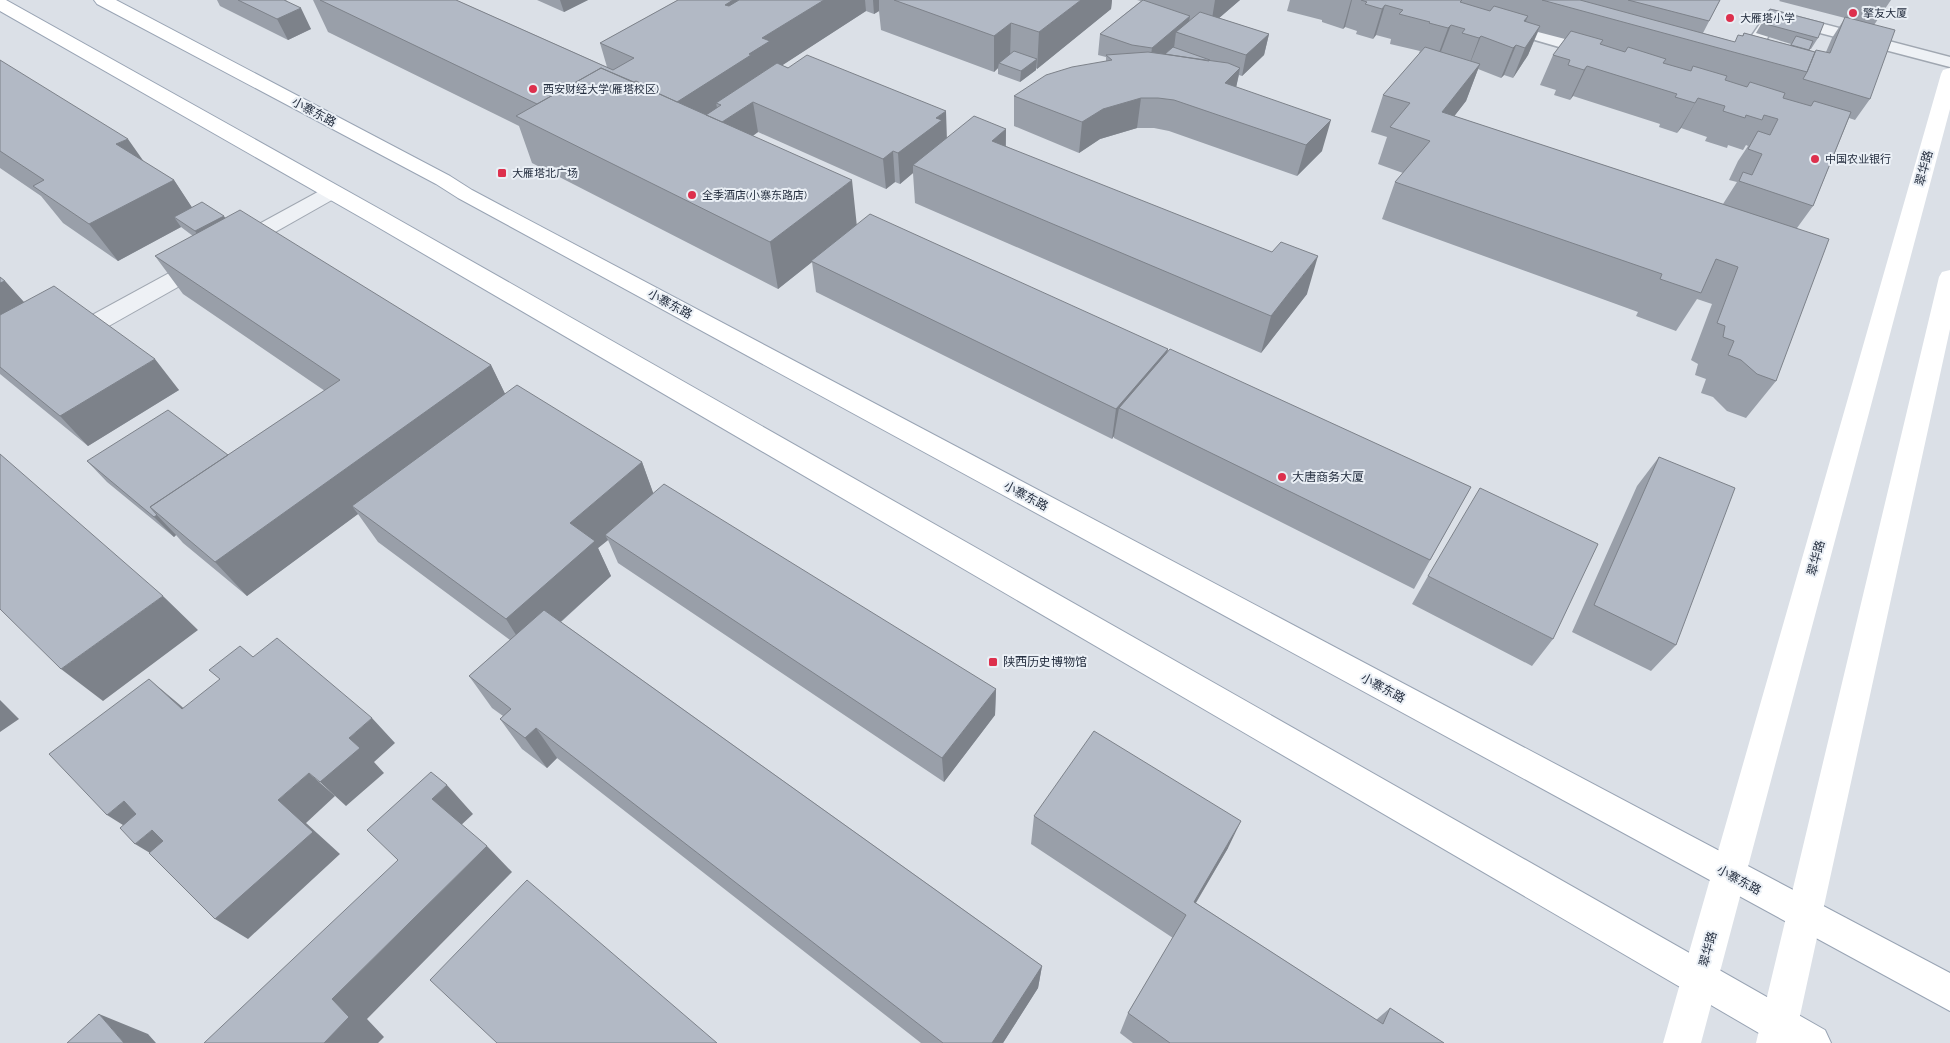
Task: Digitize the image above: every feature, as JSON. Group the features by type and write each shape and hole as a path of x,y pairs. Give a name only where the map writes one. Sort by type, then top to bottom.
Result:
{"main road":[{"name":"小寨东路","path":"103,0 443,180 465,194 1950,993"},
{"path":"0,4 332,192 1700,979 1778,1034 1812,1043"},
{"name":"翠华路","path":"1682,1043 1950,74"},
{"path":"1778,1034 1804,915 1946,312 1950,277"}],"street":[{"path":"51,348 332,192"}],"lane":[{"path":"1728,83 1774,16 1950,62"},
{"path":"1485,20 1609,56"}],"building":[{"path":"238,0 284,0 301,8 277,19"},
{"path":"320,0 456,0 613,70 634,58 600,43 678,0 733,0 725,5 729,6 739,0 824,0 762,38 770,41 677,102 636,81 634,82 601,68 537,104"},
{"path":"894,0 1081,0 1039,32 1011,23 994,36"},
{"path":"1143,0 1190,16 1152,48 1132,45 1100,34"},
{"path":"1361,0 1462,0 1460,2 1490,11 1494,6 1528,16 1524,21 1540,26 1525,48 1516,45 1513,48 1481,36 1479,38 1462,33 1465,29 1451,25 1448,28 1429,23 1399,14 1403,10 1385,5 1382,9 1365,4 1367,2"},
{"path":"1542,0 1580,0 1735,42 1738,35 1743,36 1744,33 1815,52 1807,72"},
{"path":"1628,0 1720,0 1709,21"},
{"path":"1770,9 1824,23 1818,38 1762,23"},
{"path":"1200,12 1269,34 1246,55 1176,32"},
{"path":"1845,17 1895,30 1870,99 1803,79 1816,50 1830,53"},
{"path":"1571,31 1603,40 1600,44 1625,52 1628,47 1666,59 1663,63 1691,71 1693,66 1727,76 1725,80 1747,87 1750,82 1785,93 1783,98 1811,106 1814,101 1851,112 1813,206 1739,181 1743,172 1752,175 1762,154 1748,149 1758,131 1770,135 1778,119 1764,115 1762,120 1746,115 1745,118 1723,111 1725,106 1698,98 1695,103 1675,97 1677,94 1587,66 1584,70 1568,65 1570,60 1553,55"},
{"path":"1796,36 1813,41 1809,50 1791,45"},
{"path":"1173,47 1210,60 1165,54"},
{"path":"1425,47 1480,64 1442,112 1829,239 1776,381 1757,374 1741,360 1728,355 1734,341 1723,337 1725,326 1717,323 1738,267 1716,259 1701,293 1660,279 1662,274 1395,182 1430,141 1390,127 1410,103 1383,95"},
{"path":"1014,51 1037,59 1021,71 999,63"},
{"path":"1148,52 1228,63 1240,68 1225,83 1331,120 1306,145 1174,100 1141,98 1103,109 1082,122 1014,96 1046,75 1072,67 1112,60 1106,55"},
{"path":"807,55 946,111 936,118 942,120 898,153 893,151 883,159 753,102 722,122 706,115 721,105 716,103 777,63 788,68"},
{"path":"0,60 128,139 116,144 174,180 89,224 33,186 44,180 0,151"},
{"path":"601,68 852,180 770,242 516,116"},
{"path":"974,116 1006,129 992,141 1272,252 1281,242 1318,256 1271,316 913,165"},
{"path":"202,202 224,216 195,231 174,217"},
{"path":"240,210 491,365 215,562 150,507 340,380 155,256"},
{"path":"870,214 1168,349 1116,409 811,261"},
{"path":"54,286 155,359 60,416 0,367 0,315"},
{"path":"1170,349 1471,487 1430,560 1119,408"},
{"path":"517,385 642,462 570,523 595,541 506,619 352,506"},
{"path":"168,410 228,455 150,507 157,515 154,517 87,461"},
{"path":"0,454 163,596 61,669 0,609"},
{"path":"1659,457 1735,488 1676,645 1594,605"},
{"path":"664,484 996,689 942,758 605,535"},
{"path":"1480,488 1598,544 1553,639 1428,576"},
{"path":"544,610 1042,966 992,1043 943,1043 536,728 525,738 500,719 511,709 469,676"},
{"path":"277,638 372,718 349,738 360,748 320,782 309,773 278,800 313,832 215,919 149,853 163,841 152,830 135,844 120,828 136,814 124,801 107,815 49,754 149,679 182,709 220,679 209,670 240,646 253,657"},
{"path":"1094,731 1241,821 1194,902 1383,1024 1390,1008 1444,1043 1170,1043 1128,1013 1186,915 1034,816"},
{"path":"431,772 447,785 432,799 487,846 332,999 349,1017 324,1043 204,1043 398,860 367,830"},
{"path":"527,880 717,1043 497,1043 430,980"},
{"path":"99,1014 124,1043 67,1043"}],"place":[{"name":"擎友大厦","path":"1853,13"},
{"name":"大雁塔小学","path":"1730,18"},
{"name":"西安财经大学(雁塔校区)","path":"533,89"},
{"name":"中国农业银行","path":"1815,159"},
{"name":"大雁塔北广场","path":"502,173"},
{"name":"全季酒店(小寨东路店)","path":"692,195"},
{"name":"大唐商务大厦","path":"1282,477"},
{"name":"陕西历史博物馆","path":"993,662"}]}
